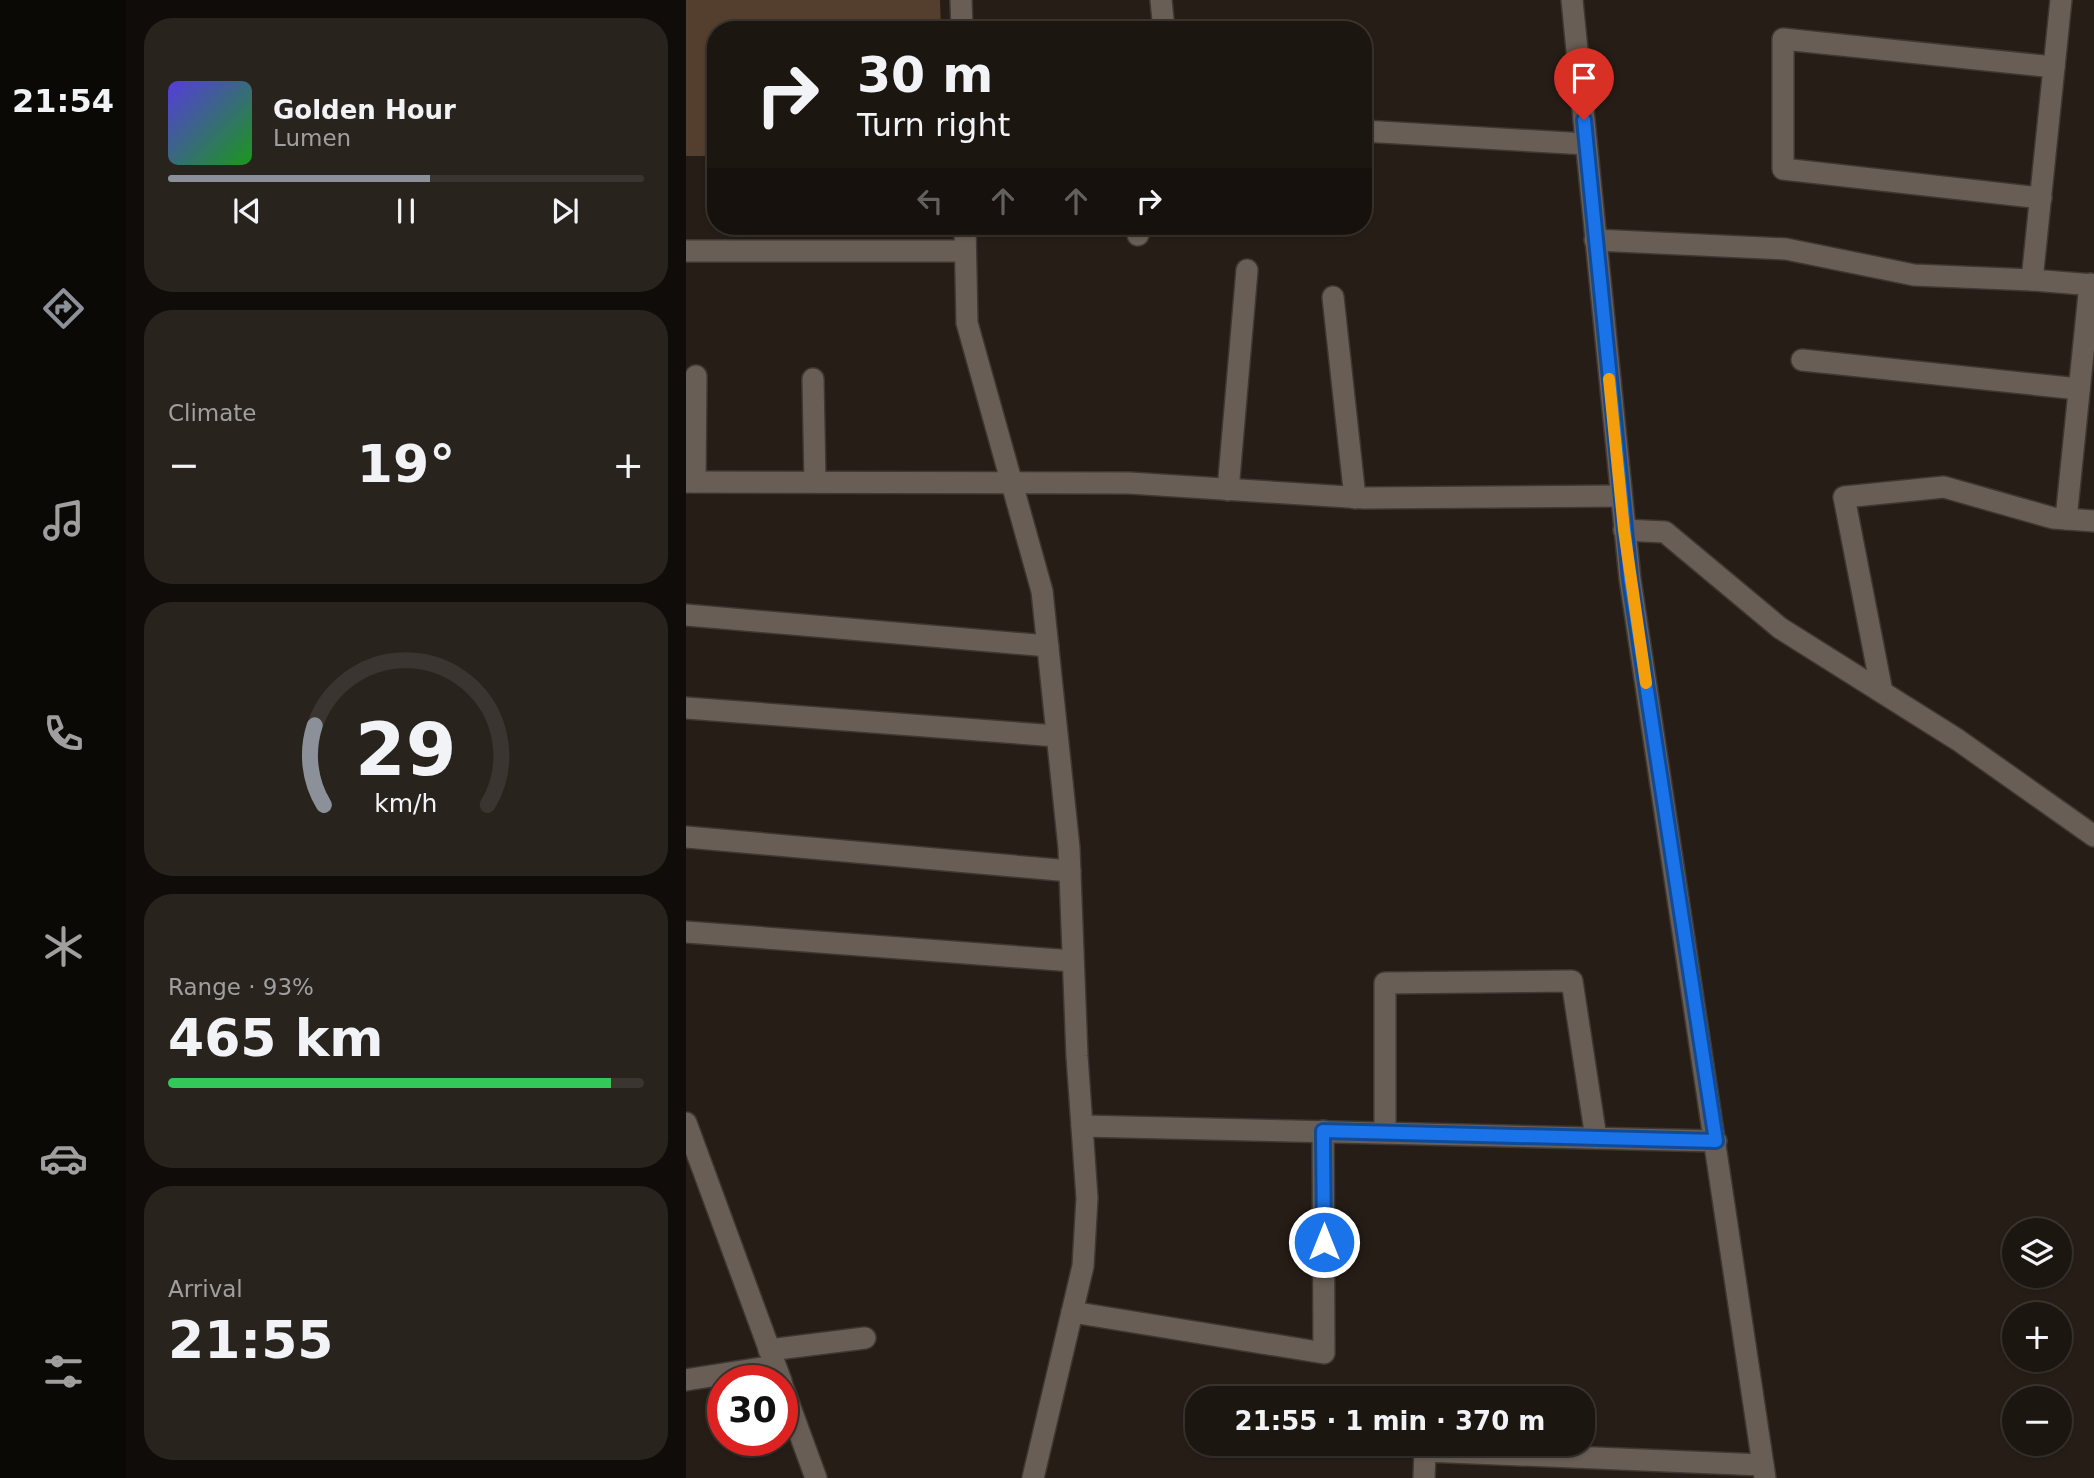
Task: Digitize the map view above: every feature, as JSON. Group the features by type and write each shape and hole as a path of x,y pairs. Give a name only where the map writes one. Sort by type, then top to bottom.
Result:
{"street":[{"path":"961,0 962,21"},
{"path":"1161,0 1163,21"},
{"path":"1424,1478 1425,1451 1764,1472 1624,530 1572,0"},
{"path":"2032,280 2061,0"},
{"path":"2041,198 1783,169 1783,39 2054,67"},
{"path":"1372,132 1586,144"},
{"path":"965,235 967,323 1042,591 1070,871 1087,1198 1083,1266 1033,1478"},
{"path":"1595,240 1786,249 1914,275 2092,284 2066,519"},
{"path":"686,250 965,251"},
{"path":"1227,489 1247,270"},
{"path":"1333,297 1355,498"},
{"path":"1802,360 2079,389"},
{"path":"696,376 691,482 1129,483 1355,498 1620,496"},
{"path":"813,379 815,482"},
{"path":"1882,692 1844,496 1944,487 2066,519 2094,521"},
{"path":"1624,530 1665,532 1780,628 1958,740 2094,836"},
{"path":"686,615 1048,646"},
{"path":"686,708 1057,736"},
{"path":"686,837 1070,871"},
{"path":"686,932 1073,961"},
{"path":"1385,1133 1385,983 1572,981 1596,1138"},
{"path":"686,1123 775,1365"},
{"path":"1082,1126 1716,1141"},
{"path":"1072,1312 1324,1353 1323,1131"},
{"path":"791,1365 865,1338"},
{"path":"686,1380 707,1378"},
{"path":"798,1428 816,1478"}],"shaded area":[{"path":"686,0 940,0 941,21 707,21 707,156 686,156"}],"slow traffic":[{"path":"1609,379 1624,530 1646,683"}],"route":[{"path":"1324,1242 1323,1131 1716,1141 1630,579 1584,120"}]}
